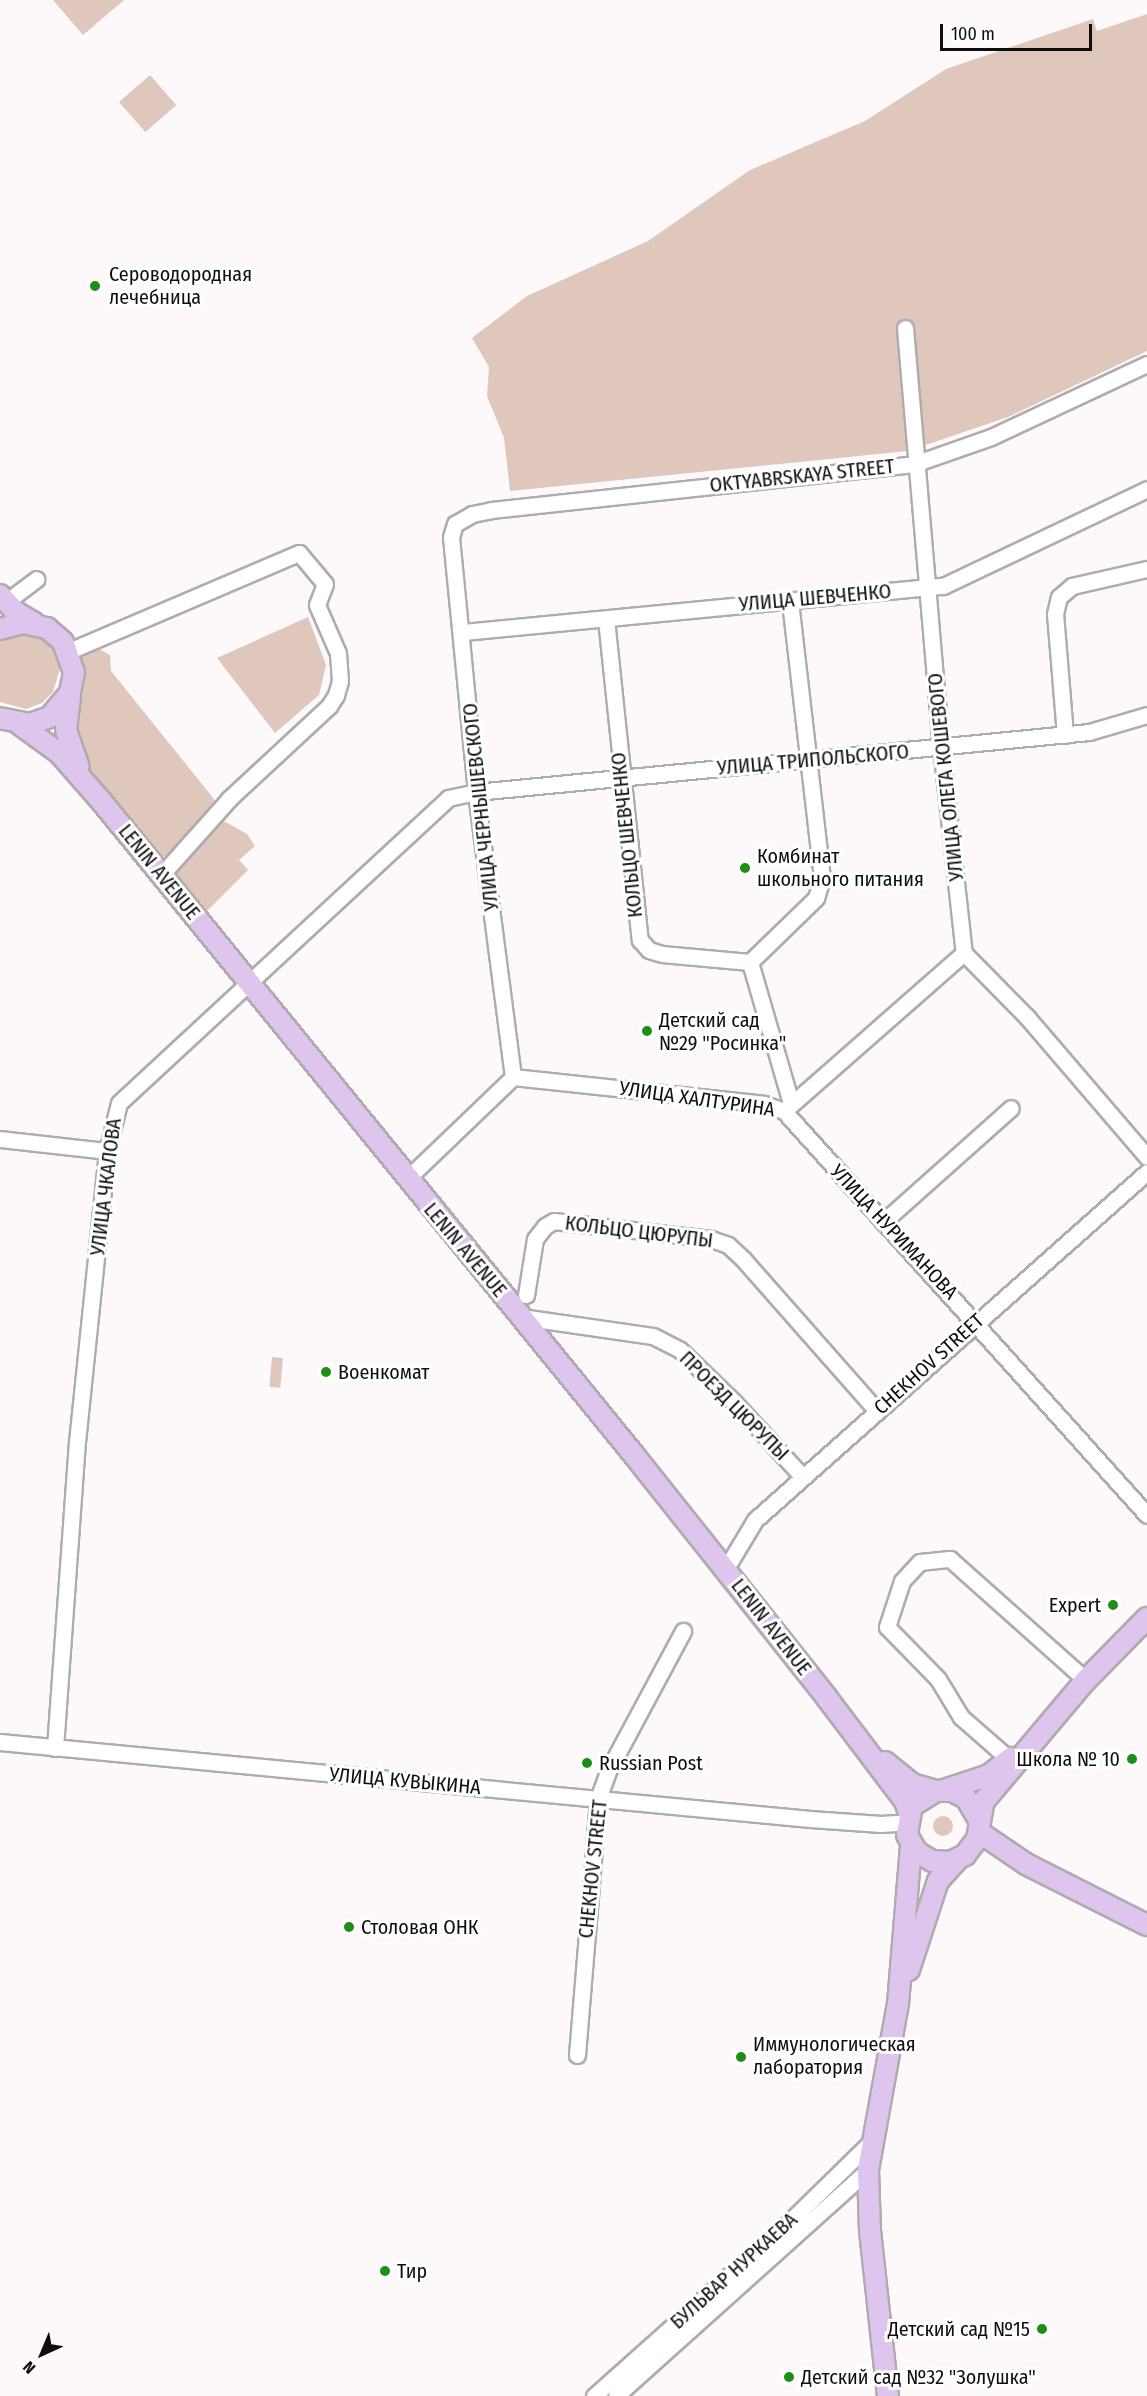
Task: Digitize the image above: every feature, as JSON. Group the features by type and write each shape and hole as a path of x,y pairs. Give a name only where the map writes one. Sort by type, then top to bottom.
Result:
{"main road":[{"path":"3,599 37,624 56,634 69,651"},
{"path":"0,629 23,623 37,624"},
{"name":"LENIN AVENUE","path":"69,651 74,672 66,730 70,747 102,802"},
{"path":"0,718 19,724 50,717 70,693"},
{"name":"LENIN AVENUE","path":"19,724 59,753 102,802 725,1570 905,1801 909,1829"},
{"path":"888,2396 870,2231 868,2170 871,2142 898,2004 938,1881 964,1855 978,1825 984,1801 1086,1680 1147,1618"},
{"name":"LENIN AVENUE","path":"827,1698 901,1776 924,1789 940,1790"},
{"path":"898,2004 909,1829 917,1801 940,1790 989,1774 1043,1732"},
{"path":"940,1790 966,1798 978,1825 1026,1864"},
{"path":"909,1829 932,1861 964,1855 994,1853 1026,1864 1147,1925"}],"street":[{"name":"УЛИЦА ОЛЕГА КОШЕВОГО","path":"905,328 914,464 964,953"},
{"name":"OKTYABRSKAYA STREET","path":"451,537 452,529 464,518 492,510 914,464 992,437 1147,364"},
{"name":"УЛИЦА ШЕВЧЕНКО","path":"463,632 927,588 964,579 1147,489"},
{"name":"УЛИЦА ЧЕРНЫШЕВСКОГО","path":"451,537 463,632 476,792 513,1077"},
{"path":"69,651 299,553 325,584 317,605 338,653 340,681 336,695 329,706 229,799 161,875"},
{"path":"1065,735 1055,614 1059,597 1072,586 1147,569"},
{"path":"3,599 36,579"},
{"path":"788,1107 750,962 816,898 822,878 790,600"},
{"name":"КОЛЬЦО ШЕВЧЕНКО","path":"606,619 621,779 640,939 649,950 662,954 750,962"},
{"name":"УЛИЦА ТРИПОЛЬСКОГО","path":"476,792 1065,735 1122,725 1147,715"},
{"name":"УЛИЦА ЧКАЛОВА","path":"55,1748 76,1453 106,1151 118,1103 448,798 476,792"},
{"path":"964,953 1028,1017 1147,1157"},
{"name":"УЛИЦА ХАЛТУРИНА","path":"513,1077 788,1107 964,953"},
{"path":"412,1174 513,1077"},
{"name":"УЛИЦА НУРИМАНОВА","path":"788,1107 883,1222 976,1321 1147,1515"},
{"path":"883,1222 1011,1108"},
{"path":"0,1139 106,1151"},
{"name":"CHEKHOV STREET","path":"725,1570 748,1528 802,1476 1147,1172"},
{"name":"КОЛЬЦО ЦЮРУПЫ","path":"526,1295 535,1239 545,1226 554,1221 711,1239 728,1245 743,1259 877,1411"},
{"name":"ПРОЕЗД ЦЮРУПЫ","path":"520,1317 653,1336 680,1350 733,1401 802,1476"},
{"path":"1009,1759 961,1717 939,1679 889,1632 886,1619 898,1588 914,1569 926,1560 950,1558 1086,1680"},
{"name":"CHEKHOV STREET","path":"577,2055 598,1799 608,1772 683,1631"},
{"name":"УЛИЦА КУВЫКИНА","path":"0,1742 881,1824 909,1829"},
{"name":"БУЛЬВАР НУРКАЕВА","path":"594,2396 789,2222 871,2142"},
{"name":"БУЛЬВАР НУРКАЕВА","path":"616,2396 868,2170"}],"shaded area":[{"path":"53,0 124,0 83,35"},
{"path":"1147,14 1147,351 1008,417 908,451 510,491 504,438 487,396 489,367 472,338 527,296 648,241 750,170 865,121 946,69 1093,19 1097,31"},
{"path":"150,75 176,105 145,132 119,102"},
{"path":"308,617 326,665 319,695 275,733 217,658"},
{"path":"21,632 46,640 56,653 60,669 53,692 42,703 26,709 0,702 0,639"},
{"path":"94,646 110,655 111,671 218,804 172,853 158,859 81,762 72,709 84,685 79,656"},
{"path":"220,819 247,834 255,846 239,860 248,870 203,915 174,878 180,861"},
{"path":"272,1357 283,1358 280,1388 269,1387"},
{"path":"943,1816 950,1819 953,1826 950,1833 943,1836 936,1833 933,1826 936,1819"}],"place":[{"name":"Сероводородная лечебница","path":"95,286"},
{"name":"Комбинат школьного питания","path":"745,868"},
{"name":"Детский сад №29 \"Росинка\"","path":"647,1031"},
{"name":"Военкомат","path":"326,1372"},
{"name":"Expert","path":"1113,1605"},
{"name":"Школа № 10","path":"1132,1759"},
{"name":"Russian Post","path":"587,1763"},
{"name":"Столовая ОНК","path":"349,1927"},
{"name":"Иммунологическая лаборатория","path":"741,2057"},
{"name":"Тир","path":"385,2271"},
{"name":"Детский сад №15","path":"1042,2329"},
{"name":"Детский сад №32 \"Золушка\"","path":"789,2377"}]}
